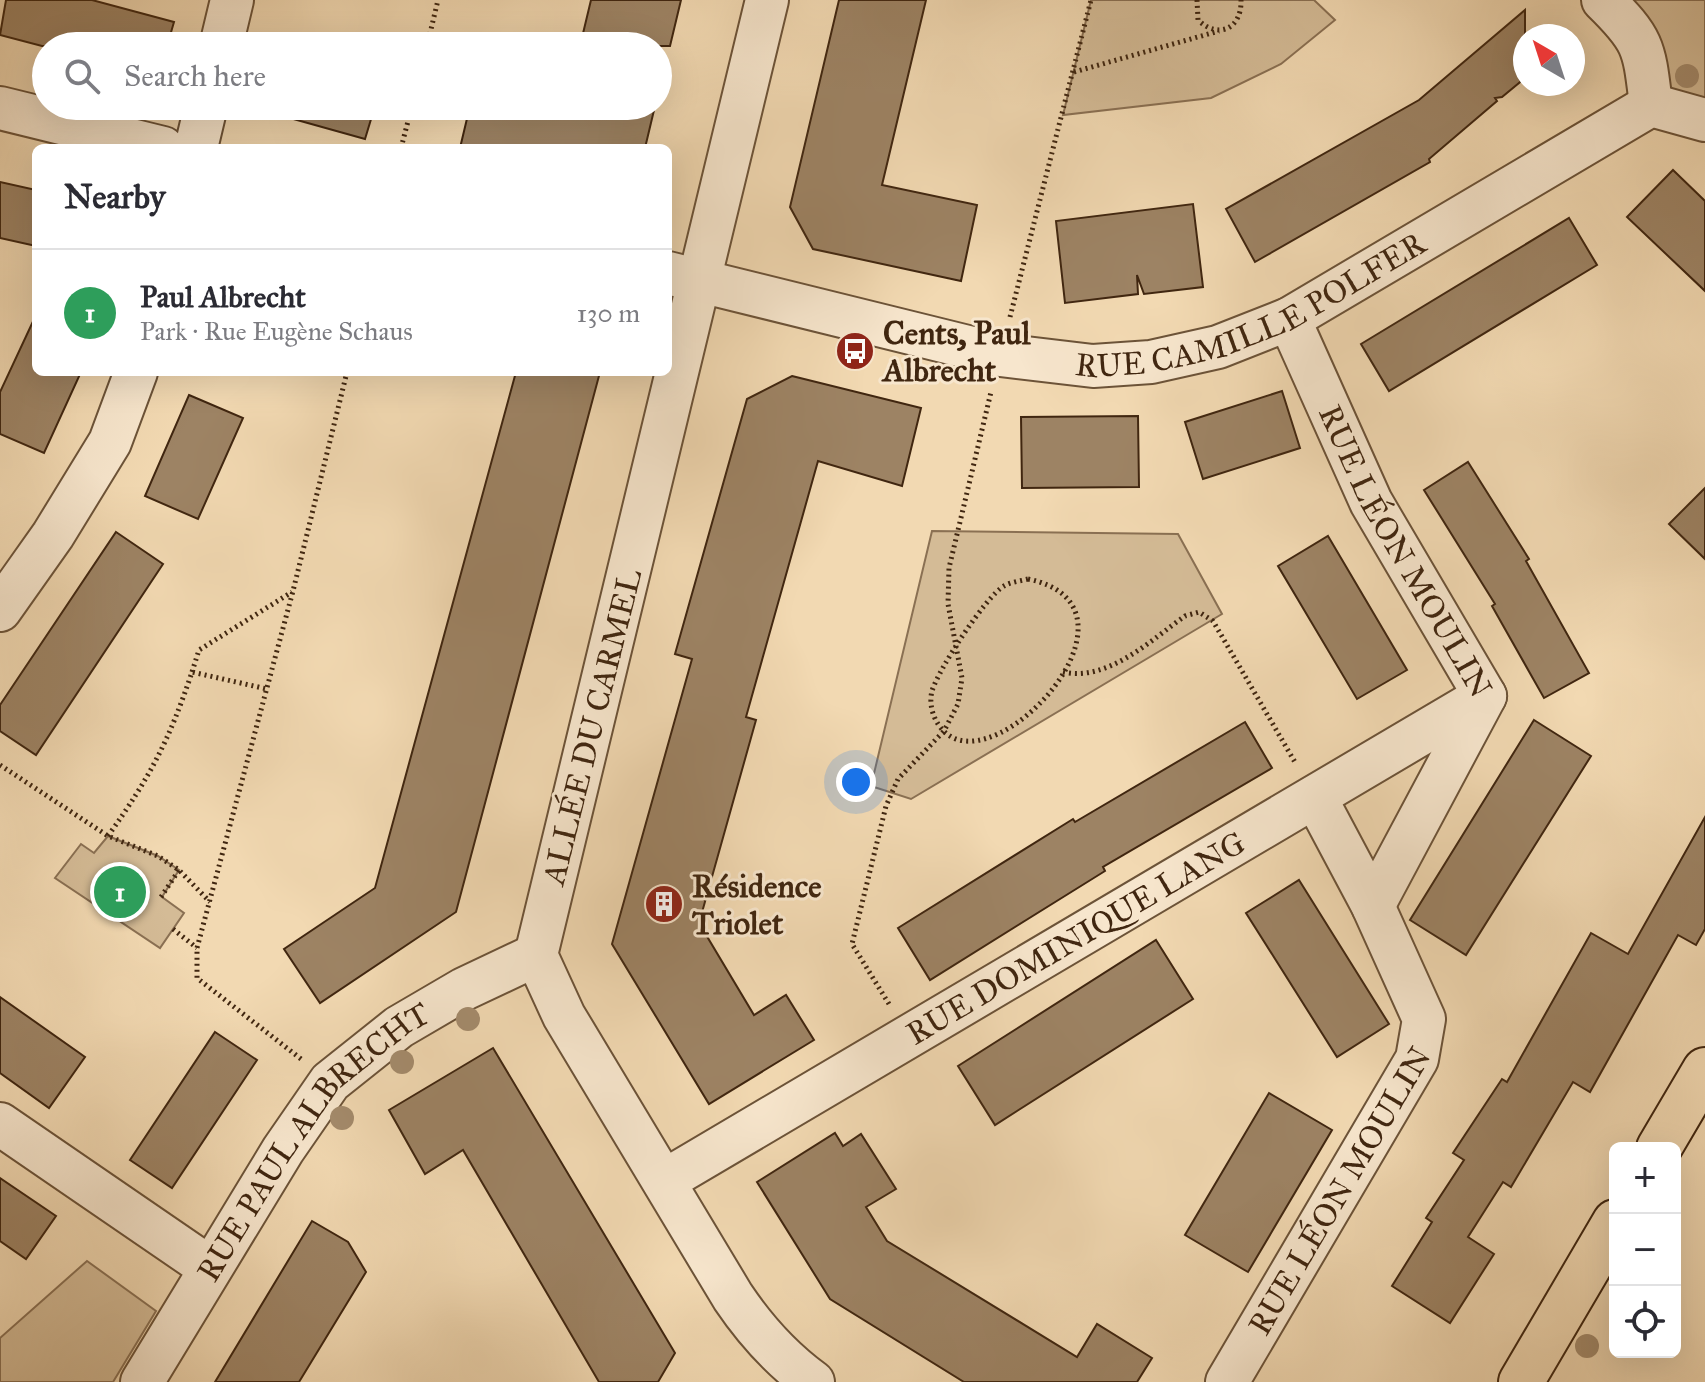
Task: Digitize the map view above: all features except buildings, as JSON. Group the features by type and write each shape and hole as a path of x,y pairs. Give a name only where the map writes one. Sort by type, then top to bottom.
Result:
{"main road":[{"path":"1663,1142 1705,1070"},
{"path":"1521,1382 1609,1232"}],"street":[{"path":"224,32 232,0"},
{"name":"ALLÉE DU CARMEL","path":"672,331 684,276 767,0"},
{"path":"1603,0 1645,49 1651,105 1705,120"},
{"name":"RUE CAMILLE POLFER","path":"684,276 1000,355 1093,366 1151,362 1218,347 1289,319 1651,105"},
{"path":"0,108 32,116"},
{"path":"49,120 147,144"},
{"path":"197,144 203,120"},
{"name":"RUE LÉON MOULIN","path":"1289,319 1371,502 1485,696 1373,906"},
{"path":"0,610 53,535 110,442 135,376"},
{"name":"ALLÉE DU CARMEL","path":"536,955 662,376"},
{"name":"RUE DOMINIQUE LANG","path":"664,1181 1485,696"},
{"name":"RUE LÉON MOULIN","path":"1227,1382 1417,1059 1424,1019 1373,906 1315,797"},
{"path":"536,955 564,1016 757,1331 786,1362 813,1382"},
{"name":"RUE PAUL ALBRECHT","path":"142,1382 301,1121 330,1082 399,1027 464,989 536,955"},
{"path":"0,1124 210,1268"}],"path":[{"path":"430,32 438,0"},
{"path":"885,997 852,944 886,806 898,779 944,731 958,704 962,678 948,604 949,568 1091,0"},
{"path":"1197,0 1198,20 1207,29 1219,31"},
{"path":"1073,72 1233,26 1241,14 1241,0"},
{"path":"402,144 408,120"},
{"path":"330,1082 197,978 197,948 293,591 346,376"},
{"path":"1028,579 1049,583 1066,596 1078,619 1078,642 1063,672 1034,710 980,740 957,740 944,731 933,715 932,692 984,604 1004,586 1028,579"},
{"path":"108,836 147,781 171,734 199,650 293,591"},
{"path":"1063,672 1081,676 1108,667 1185,616 1199,612 1213,621 1315,797"},
{"path":"192,672 267,689"},
{"path":"0,765 108,836 158,856 179,870 210,902"},
{"path":"161,897 179,870"},
{"path":"173,929 197,948"}],"shaded area":[{"path":"1091,0 1314,0 1335,20 1281,64 1211,98 1063,115"},
{"path":"1623,0 1705,0 1705,103 1685,98 1670,88"},
{"path":"932,531 1178,534 1222,614 911,799 871,786"},
{"path":"108,836 158,856 179,870 162,897 184,913 160,948 55,878 81,844 94,853"},
{"path":"87,1261 156,1311 113,1382 0,1382 0,1338"}],"place":[{"name":"Cents, Paul Albrecht","path":"855,351"},
{"name":"Paul Albrecht","path":"120,892"},
{"name":"Résidence Triolet","path":"664,904"}]}
